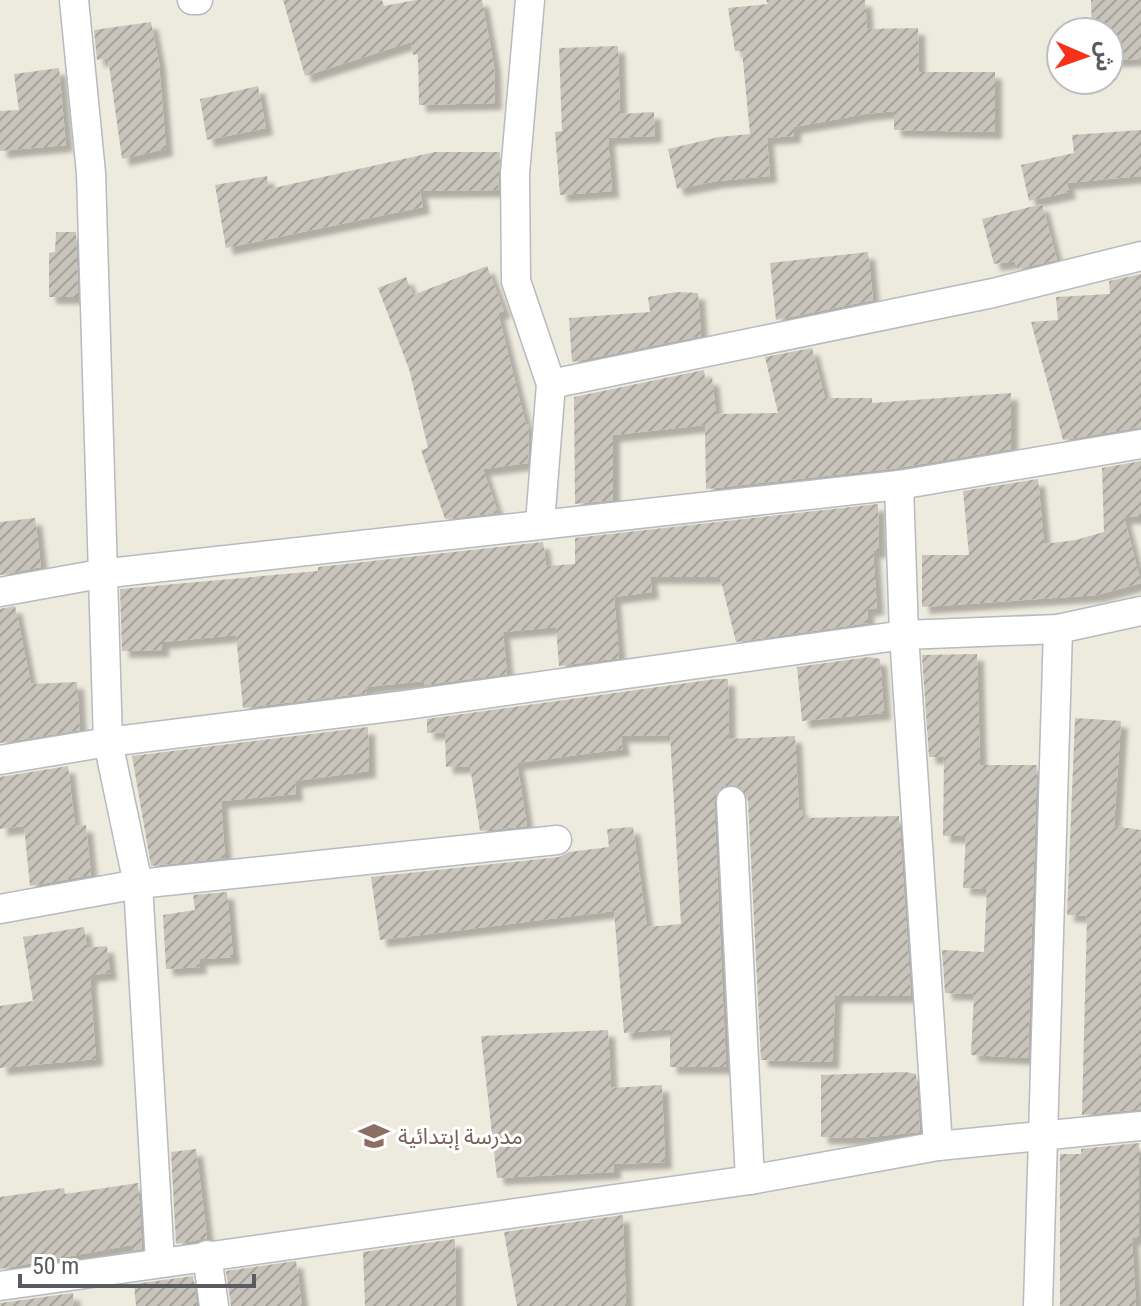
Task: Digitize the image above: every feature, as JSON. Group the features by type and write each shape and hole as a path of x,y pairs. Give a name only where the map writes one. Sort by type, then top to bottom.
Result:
{"street":[{"path":"74,0 91,173 100,574 108,742 138,884 160,1262"},
{"path":"530,0 515,173 516,281 551,384 540,523"},
{"path":"551,384 993,293 1141,256"},
{"path":"0,592 100,574 899,485 1141,444"},
{"path":"899,485 904,635 938,1146"},
{"path":"0,760 108,742 406,705 904,635 1058,629 1141,611"},
{"path":"1038,1306 1058,629"},
{"path":"731,801 750,1180"},
{"path":"0,909 138,884 557,840"},
{"path":"0,1286 750,1180 938,1146 1041,1133 1141,1126"},
{"path":"207,1255 214,1306"}],"building":[{"path":"283,0 382,0 384,6 416,0 482,0 494,66 495,103 419,105 418,54 413,55 411,42 305,76"},
{"path":"766,0 865,0 867,29 918,28 919,72 995,72 995,132 894,130 894,111 865,114 794,127 794,136 767,138 770,176 677,189 668,149 719,137 750,134 742,51 735,51 728,8 768,4"},
{"path":"1091,0 1141,0 1141,59 1125,60 1125,16 1092,16"},
{"path":"151,22 159,63 166,149 122,159 108,58 97,60 94,30"},
{"path":"618,46 620,114 654,112 655,136 608,138 612,191 560,195 555,132 562,131 559,48"},
{"path":"59,68 66,145 0,151 0,111 19,110 14,74"},
{"path":"258,86 266,128 207,140 200,99"},
{"path":"1141,130 1141,176 1067,183 1069,192 1029,201 1021,165 1074,153 1072,135"},
{"path":"435,152 500,152 498,190 420,191 423,207 226,248 215,185 267,176 269,189"},
{"path":"1042,204 1057,260 1017,269 1015,261 994,264 982,219"},
{"path":"56,232 76,232 78,297 49,297 49,253 55,252"},
{"path":"868,252 873,300 776,320 770,263"},
{"path":"487,266 504,311 498,313 526,425 529,424 528,463 483,469 498,513 445,519 421,450 428,448 409,369 378,288 406,277 413,295"},
{"path":"1141,274 1141,427 1063,440 1031,322 1058,320 1056,297 1110,294 1109,281"},
{"path":"677,292 698,293 701,336 572,362 569,318 650,312 648,297"},
{"path":"812,348 825,398 872,398 872,403 1011,393 1011,449 897,468 706,489 705,425 613,435 613,500 575,504 574,397 704,370 705,379 712,378 716,414 778,413 765,357"},
{"path":"1141,461 1141,517 1124,517 1141,583 1097,595 922,607 922,555 969,555 963,491 1038,479 1044,544 1076,540 1104,532 1102,468"},
{"path":"878,504 879,551 873,551 877,608 867,609 868,623 736,642 720,577 650,577 652,592 614,597 619,658 559,666 556,627 503,632 507,674 425,685 424,681 366,687 367,693 243,708 236,635 162,642 162,650 122,651 120,589 318,571 318,567 543,542 546,566 575,564 575,538"},
{"path":"35,518 41,567 0,575 0,522"},
{"path":"15,606 31,684 77,682 80,730 0,743 0,609"},
{"path":"977,654 980,765 1037,765 1028,1058 971,1055 974,994 945,993 942,950 984,952 987,889 963,888 966,836 943,836 944,757 929,757 922,655"},
{"path":"869,657 880,659 884,713 802,721 797,667"},
{"path":"728,679 729,739 795,736 799,810 803,810 803,818 899,816 911,996 835,996 832,1062 761,1060 748,800 738,786 721,787 714,802 726,1067 670,1067 670,1029 624,1033 614,911 380,940 371,877 559,857 569,852 609,847 607,829 633,827 647,927 681,924 670,735 621,736 623,749 517,763 527,826 480,831 470,766 446,767 445,732 427,733 427,719"},
{"path":"1075,718 1121,721 1114,826 1141,830 1141,1109 1082,1115 1087,916 1067,915"},
{"path":"368,727 369,771 295,781 296,794 221,801 225,858 151,866 132,756"},
{"path":"68,766 75,826 86,825 91,875 30,886 24,826 0,829 0,777"},
{"path":"227,892 233,957 199,959 200,967 166,969 163,915 195,910 193,895"},
{"path":"84,927 87,948 107,946 110,973 91,975 90,981 96,1059 0,1068 0,1006 33,1001 23,937"},
{"path":"608,1030 611,1088 662,1085 665,1162 614,1164 614,1172 497,1178 481,1036"},
{"path":"916,1074 920,1132 858,1138 821,1137 821,1075"},
{"path":"1139,1143 1139,1238 1132,1238 1136,1306 1060,1306 1060,1154 1081,1154 1081,1149"},
{"path":"196,1149 207,1238 176,1244 171,1152"},
{"path":"138,1183 142,1249 131,1250 131,1245 0,1269 0,1197 64,1188 65,1194"},
{"path":"623,1215 626,1306 517,1306 504,1232"},
{"path":"455,1239 456,1306 365,1306 363,1252"},
{"path":"296,1261 302,1306 231,1306 226,1271"},
{"path":"193,1276 197,1306 136,1306 134,1284"},
{"path":"73,1293 74,1306 0,1306 0,1303"}],"place":[{"name":"مدرسة إبتدائية","path":"374,1136"}]}
